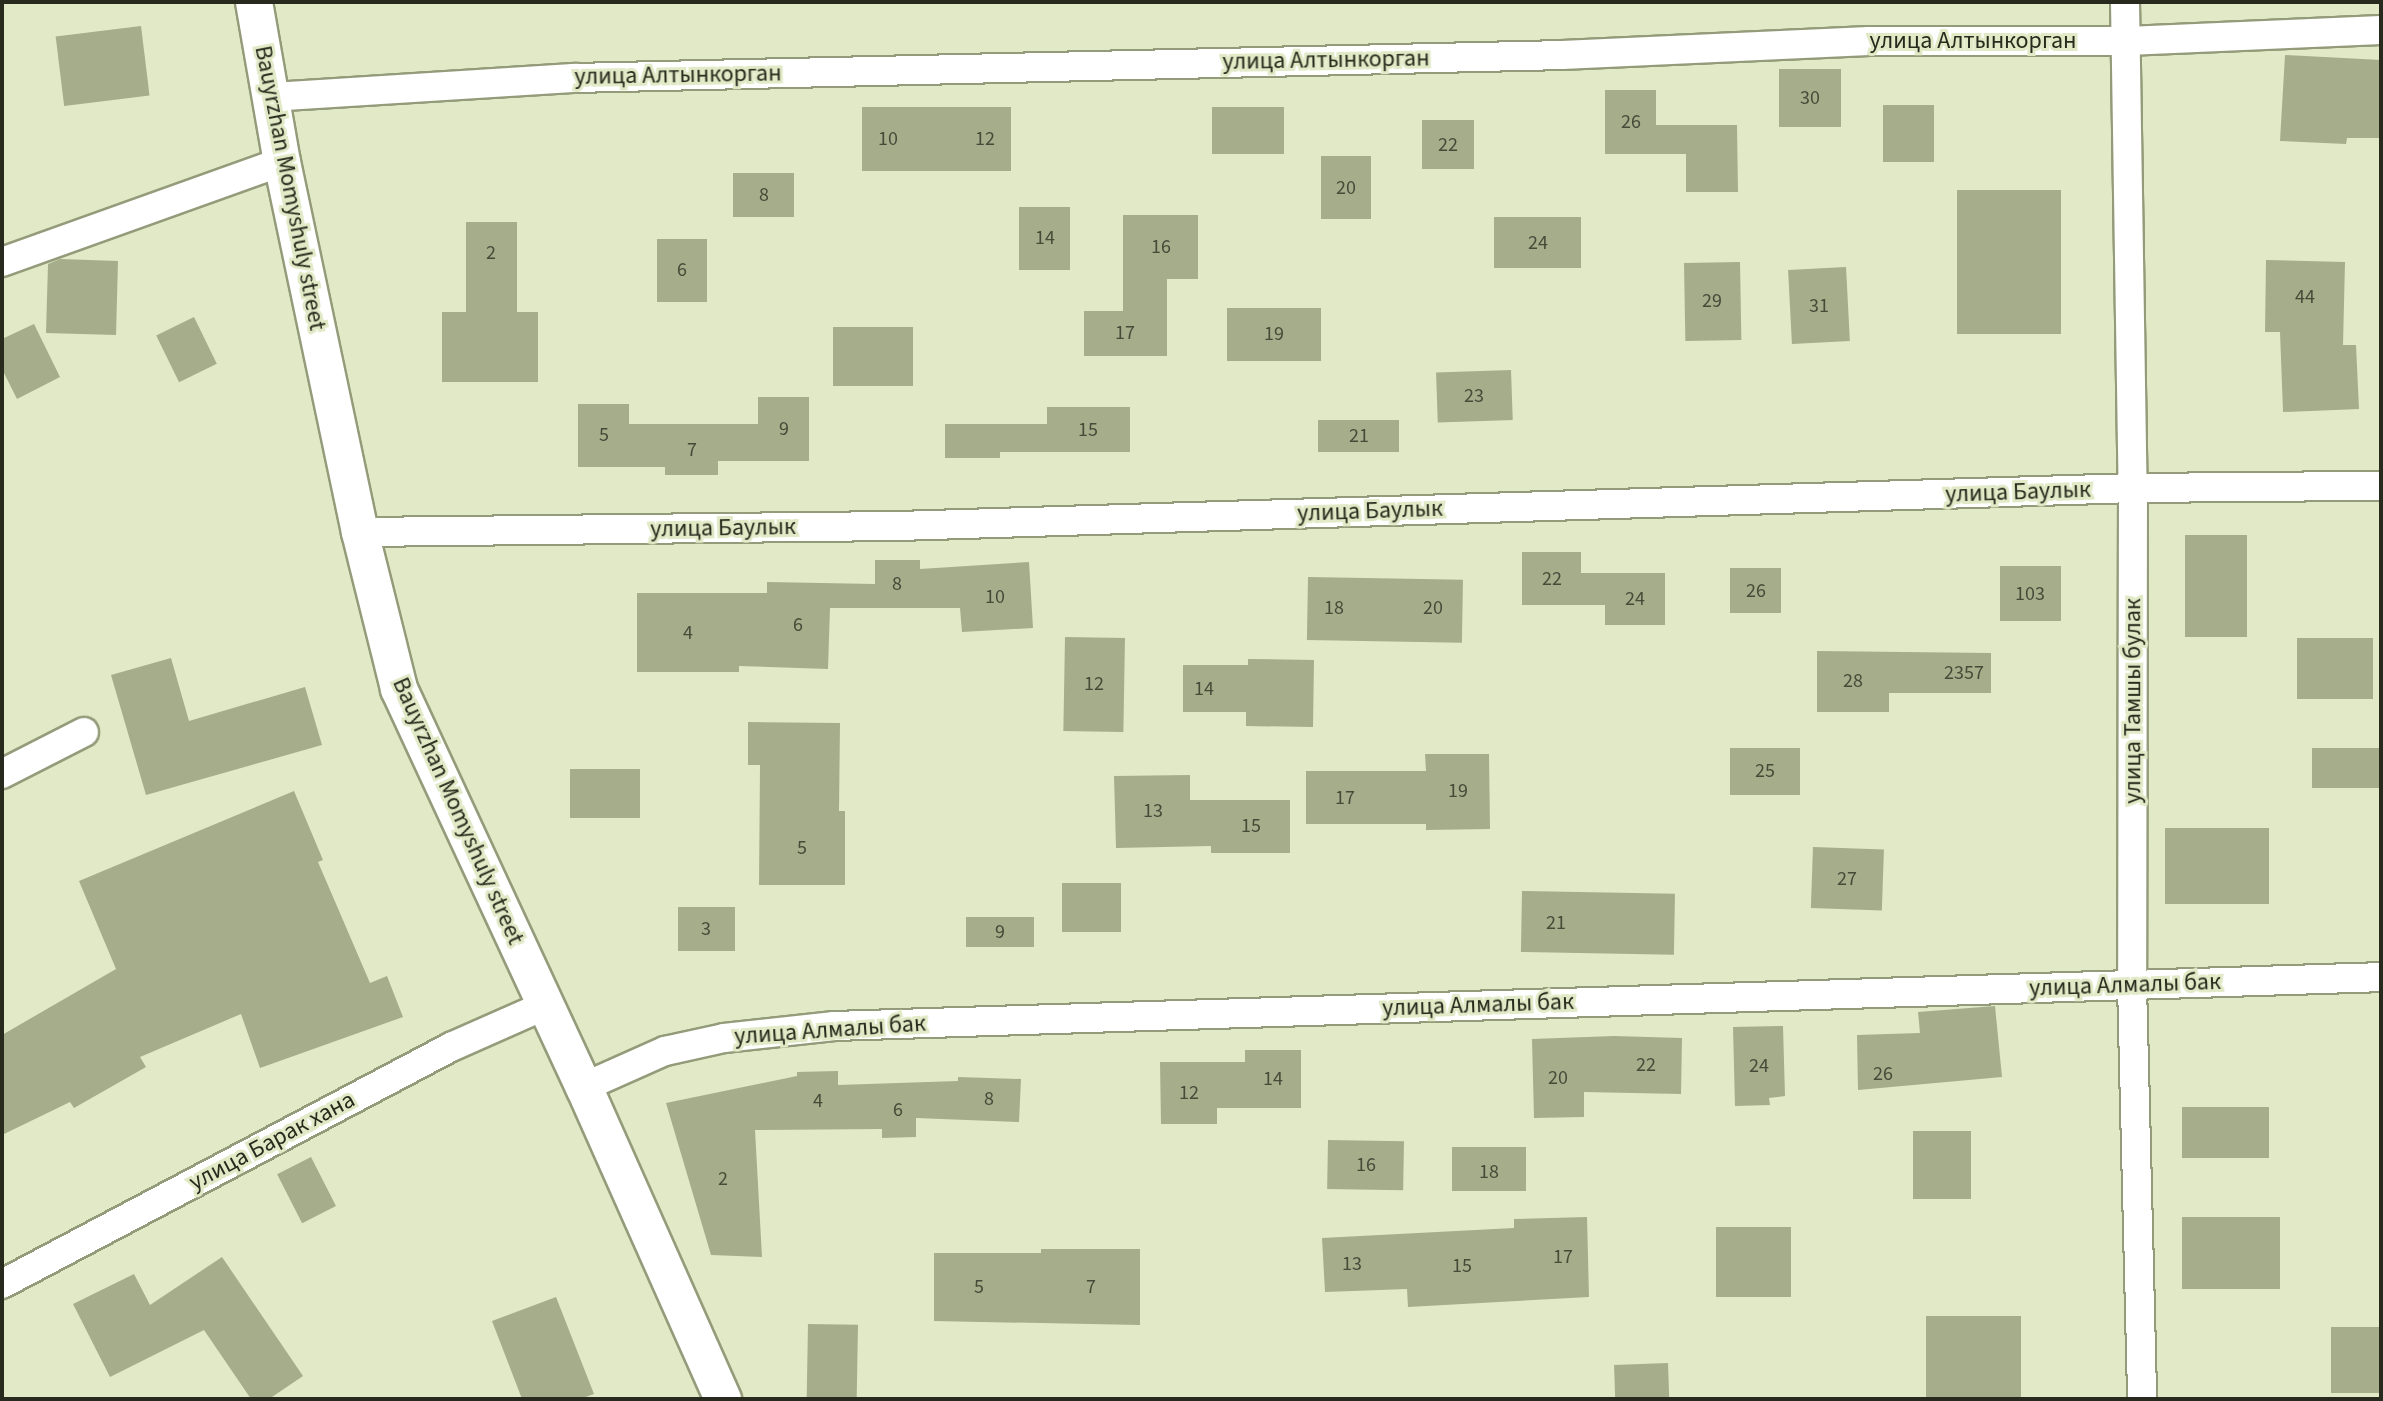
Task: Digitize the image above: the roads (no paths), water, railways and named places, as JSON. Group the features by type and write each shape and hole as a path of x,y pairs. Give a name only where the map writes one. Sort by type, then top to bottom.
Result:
{"street":[{"name":"Bauyrzhan Momyshuly street","path":"254,2 282,162 360,532 399,689 584,1087 723,1399"},
{"name":"улица Тамшы булак","path":"2125,2 2133,488 2132,984 2142,1399"},
{"name":"улица Алтынкорган","path":"271,97 574,78 1562,55 1869,41 2127,41 2381,30"},
{"path":"2,262 282,162"},
{"name":"улица Баулык","path":"360,532 898,526 2133,488 2381,486"},
{"path":"2,774 84,732"},
{"name":"улица Алмалы бак","path":"584,1087 665,1051 724,1038 834,1026 2381,977"},
{"name":"улица Барак хана","path":"2,1284 451,1047 546,1005"}]}
